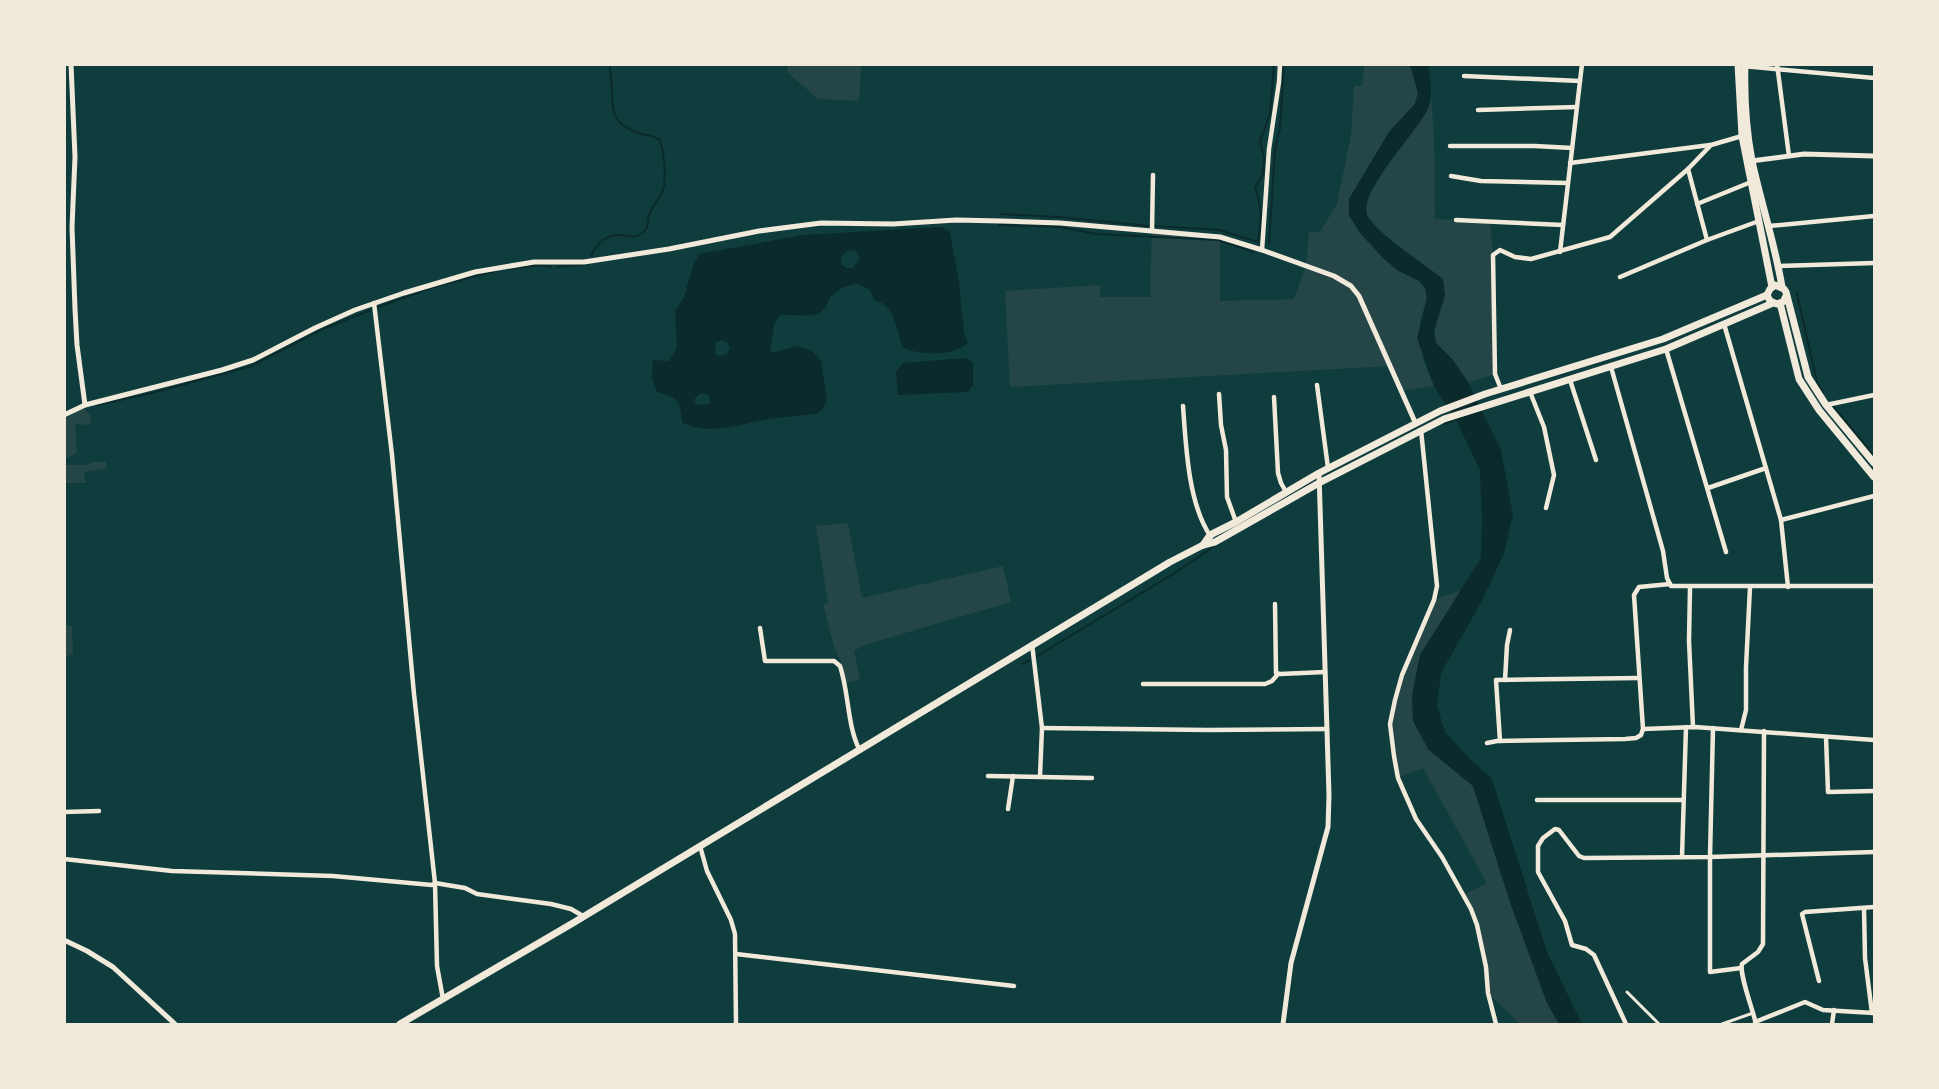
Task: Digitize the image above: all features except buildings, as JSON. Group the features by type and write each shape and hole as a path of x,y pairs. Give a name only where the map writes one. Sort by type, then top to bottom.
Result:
{"main road":[{"path":"1203,545 1210,535 1319,473 1440,411 1485,394 1663,339 1767,295 1772,286 1754,182 1742,136 1740,65"},
{"path":"1740,65 1749,161"},
{"path":"1754,182 1769,226 1782,287 1808,377 1826,405 1875,463"},
{"path":"1772,286 1782,287"},
{"path":"1767,295 1777,303 1797,373 1819,410 1875,477"},
{"path":"400,1024 1170,562 1203,545 1215,542 1319,483 1444,419 1666,349 1777,303 1786,296"}],"street":[{"path":"71,64 75,157 72,227 77,345 85,405"},
{"path":"1262,250 1269,149 1280,64"},
{"path":"1560,252 1582,64"},
{"path":"1740,65 1875,78"},
{"path":"1778,67 1789,156"},
{"path":"1464,76 1580,81"},
{"path":"1478,110 1577,107"},
{"path":"1570,164 1711,145 1742,136"},
{"path":"1501,389 1495,374 1493,255 1500,250 1515,257 1531,259 1610,237 1688,169 1711,145"},
{"path":"1450,146 1572,148"},
{"path":"1749,161 1804,154 1875,156"},
{"path":"1688,169 1707,240"},
{"path":"1152,231 1153,175"},
{"path":"1452,176 1481,181 1568,183"},
{"path":"1697,204 1754,182"},
{"path":"1769,226 1875,216"},
{"path":"64,415 85,405 214,373 243,363 315,328 374,303 436,283 516,264 584,262 669,249 759,231 820,223 893,224 956,220 1060,224 1220,237 1334,276 1351,286 1359,296 1415,423"},
{"path":"1456,220 1563,225"},
{"path":"1620,276 1760,221"},
{"path":"1779,266 1875,263"},
{"path":"374,303 378,321 392,454 414,694 435,883 437,966 443,999"},
{"path":"1724,324 1781,520 1788,587"},
{"path":"1666,349 1726,552"},
{"path":"1611,367 1658,532 1670,584 1674,587 1875,586"},
{"path":"1570,380 1596,460"},
{"path":"1317,386 1328,468"},
{"path":"1530,392 1544,427 1554,475 1546,508"},
{"path":"1219,394 1221,425 1226,450 1227,497 1236,522"},
{"path":"1819,410 1826,405 1875,395"},
{"path":"1274,397 1278,473 1286,492"},
{"path":"1183,406 1193,488 1203,524 1215,542"},
{"path":"1421,430 1437,586 1434,600 1402,675 1395,700 1390,724 1394,756 1398,778 1416,819 1442,857 1471,909 1477,925 1488,993 1496,1024"},
{"path":"1708,488 1766,468"},
{"path":"1283,1024 1291,963 1328,827 1319,473"},
{"path":"1781,520 1875,496"},
{"path":"1487,743 1624,739 1641,735 1634,595 1640,587 1670,584"},
{"path":"1690,587 1689,641 1693,727"},
{"path":"1741,730 1746,710 1750,587"},
{"path":"1275,604 1275,671 1278,674"},
{"path":"760,628 765,661 834,661 840,666 854,738 859,749"},
{"path":"1505,680 1510,630"},
{"path":"1032,644 1042,728 1040,776"},
{"path":"1143,684 1265,684 1272,681 1278,674 1325,672"},
{"path":"1500,741 1496,680 1639,678"},
{"path":"1682,857 1686,727"},
{"path":"1642,729 1693,727 1875,740"},
{"path":"1042,728 1327,729"},
{"path":"1713,728 1710,972 1741,968"},
{"path":"1764,731 1763,944 1758,952 1742,964 1740,972 1755,1023 1805,1002 1824,1010 1873,1013 1865,958 1864,908"},
{"path":"1826,737 1828,792 1875,791"},
{"path":"988,776 1092,778"},
{"path":"1008,809 1013,776"},
{"path":"1537,800 1683,800"},
{"path":"64,812 99,811"},
{"path":"1626,1024 1594,955 1586,949 1572,945 1565,921 1539,872 1538,846 1543,837 1556,829 1581,857 1710,857 1875,852"},
{"path":"700,846 707,871 731,920 735,934 736,1024"},
{"path":"64,859 172,871 290,874 432,885 435,883 465,888 477,894 551,904 571,909 583,916"},
{"path":"1819,981 1802,915 1805,912 1875,907"},
{"path":"64,940 113,967 176,1024"},
{"path":"736,954 1014,986"},
{"path":"1627,992 1659,1024"},
{"path":"1832,1024 1834,1010"},
{"path":"1722,1024 1753,1013"}],"shaded area":[{"path":"788,65 861,65 859,101 818,99 787,72"},
{"path":"1364,65 1410,65 1418,93 1415,104 1389,132 1349,199 1349,215 1360,233 1397,270 1419,281 1425,288 1427,298 1420,321 1423,360 1434,386 1401,391 1390,366 1010,387 1005,291 1100,285 1100,297 1150,297 1152,231 1220,237 1220,301 1294,299 1306,265 1309,232 1320,232 1337,204 1351,135 1354,86 1362,86"},
{"path":"1410,65 1428,65 1431,90 1429,106 1370,193 1366,206 1368,217 1392,241 1443,279 1445,295 1434,332 1436,343 1452,359 1468,382 1501,450 1513,515 1504,553 1482,601 1441,673 1437,706 1445,732 1492,779 1547,952 1582,1024 1559,1024 1547,1003 1510,902 1473,786 1428,749 1413,721 1412,695 1420,655 1481,558 1482,520 1480,470 1456,420 1434,386 1417,338 1427,299 1425,288 1419,281 1397,270 1382,257 1360,233 1349,215 1349,199 1389,132 1415,104 1418,93"},
{"path":"1431,97 1435,219 1490,222 1493,255 1495,374 1468,382 1452,359 1436,343 1434,332 1443,279 1382,232 1368,217 1367,207 1378,180 1421,120"},
{"path":"942,227 950,232 959,282 964,333 968,343 945,353 919,352 903,348 897,326 887,307 874,300 870,290 857,283 842,288 830,297 827,305 816,314 780,315 774,324 770,353 798,346 812,351 821,361 827,400 822,410 815,414 712,429 682,422 677,401 657,392 652,378 653,360 668,361 677,348 675,311 684,297 699,254 803,235","holes":["848,250 856,251 860,257 853,268 846,268 841,264 842,256","722,340 727,342 730,349 726,355 719,356 715,353 716,342","704,393 709,396 710,404 697,405 694,400 699,394"]},
{"path":"966,358 973,363 973,385 968,392 898,395 896,372 903,363"},
{"path":"83,408 91,416 90,425 75,424 77,453 65,459 65,419"},
{"path":"92,462 106,462 106,469 84,472 86,483 65,483 65,465 87,465"},
{"path":"848,523 862,598 1003,566 1011,602 864,645 854,651 860,680 845,683 840,666 841,661 834,647 823,604 828,603 816,526"},
{"path":"1462,590 1420,655 1428,749 1473,786 1510,902 1547,1003 1559,1024 1520,1024 1488,993 1486,967 1477,925 1463,895 1487,883 1423,768 1398,778 1390,724 1402,675 1434,600"},
{"path":"65,625 72,626 73,654 65,657"}],"waterway":[{"path":"591,256 595,248 610,236 635,236 644,232 649,215 663,190 665,181 660,140 630,130 616,118 610,64"},
{"path":"1154,226 1219,230 1258,242 1261,214 1255,188 1263,174 1264,158 1260,141 1270,114 1274,64"},
{"path":"1269,244 1275,149 1280,128 1284,64"},
{"path":"1000,214 1150,226"},
{"path":"999,225 1060,227 1097,234 1218,240 1254,252"},
{"path":"557,267 587,264"},
{"path":"510,269 539,265 551,267"},
{"path":"378,307 434,287 496,271"},
{"path":"1797,294 1817,382 1823,393"},
{"path":"97,405 152,393 251,366 325,328 371,310"},
{"path":"1834,407 1874,456"},
{"path":"1444,424 1458,419"},
{"path":"1037,656 1173,574 1216,545"},
{"path":"1022,664 1030,660"}]}
